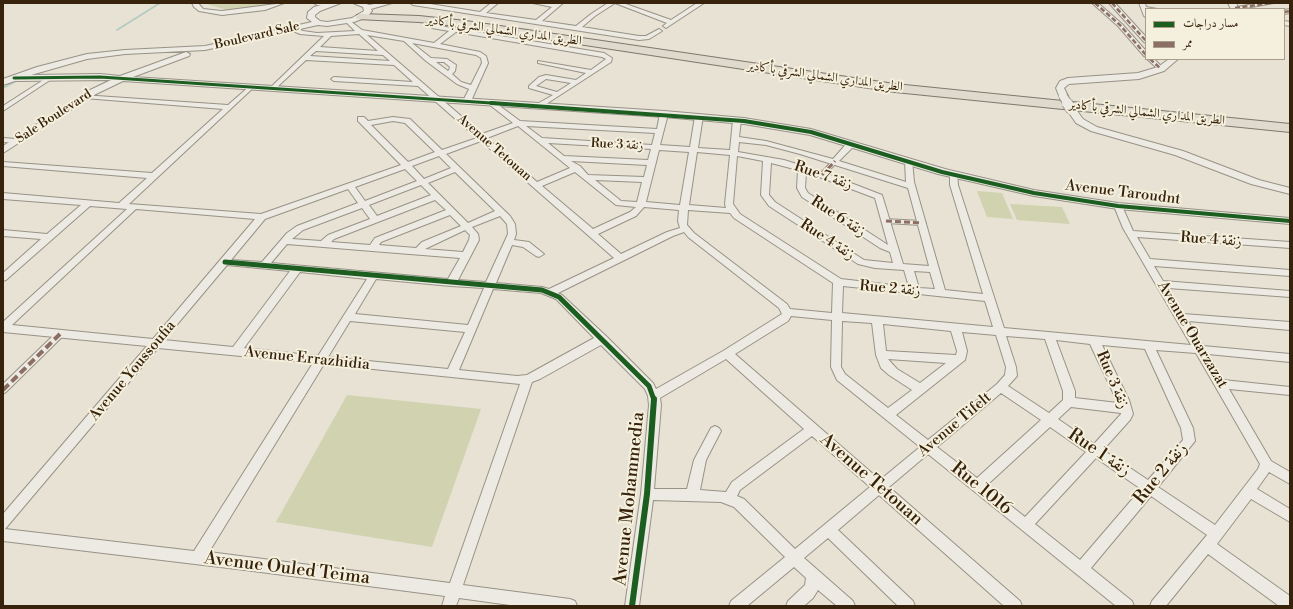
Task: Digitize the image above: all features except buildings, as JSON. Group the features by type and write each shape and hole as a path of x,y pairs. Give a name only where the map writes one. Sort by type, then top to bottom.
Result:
{"highway":[{"name":"الطريق المداري الشمالي الشرقي بأكادير","path":"365,7 485,16 665,48 875,82 1290,124"},
{"name":"الطريق المداري الشمالي الشرقي بأكادير","path":"365,7 419,19 474,25 895,88 1290,128"}],"street":[{"path":"195,3 197,8 201,10 220,13 266,8 281,3"},
{"name":"Boulevard Sale","path":"195,49 224,45 296,26 318,23 332,24 349,22 365,7 388,3"},
{"path":"413,3 641,38 647,38 701,3"},
{"path":"482,13 495,3"},
{"path":"536,3 558,4"},
{"path":"577,29 612,3"},
{"path":"618,3 671,22"},
{"path":"629,7 638,3"},
{"path":"1095,3 1120,25 1145,54"},
{"path":"1112,3 1145,40"},
{"path":"1234,7 1271,3"},
{"path":"3,79 43,65 87,54 137,48 189,47 213,44 296,26 310,16 315,5 334,4"},
{"path":"538,22 558,4"},
{"path":"310,16 312,20 318,23"},
{"name":"Avenue Tetouan","path":"349,22 620,258"},
{"path":"296,26 307,34 329,35 361,32 472,51 484,57 485,63 466,101"},
{"path":"434,27 609,57 609,61 540,106"},
{"path":"435,45 455,30"},
{"path":"274,88 329,35"},
{"path":"406,40 428,60 459,83 473,88"},
{"path":"3,82 66,62 106,54 134,51 195,49"},
{"name":"Sale Boulevard","path":"3,150 84,96 120,78 195,49"},
{"path":"315,49 384,53"},
{"path":"306,58 396,63"},
{"path":"428,60 445,60 454,66 452,71 447,74"},
{"path":"1151,60 1161,69"},
{"path":"1173,60 1161,69 1134,77 1072,80 1061,85 1060,90 1062,96 1079,121 1094,129 1179,153 1256,182 1290,191"},
{"path":"540,62 592,72"},
{"path":"3,109 51,77"},
{"path":"559,94 531,87 544,77 577,82"},
{"name":"Avenue Taroudnt","path":"14,78 120,78 699,116 737,120 792,128 954,175 1034,193 1118,206 1288,223"},
{"path":"334,80 421,84"},
{"path":"121,206 252,87"},
{"path":"84,96 230,107"},
{"path":"493,103 619,203 684,208 732,211 729,204 737,120"},
{"path":"592,233 639,210 664,114"},
{"path":"699,116 682,221 685,229 783,306 787,312"},
{"path":"451,283 474,238 474,234 363,122 393,119 404,120 457,169 501,212 511,224 512,234 509,242 452,373"},
{"path":"3,196 262,217 407,166 519,123 660,131"},
{"path":"735,139 777,146 835,161 912,187"},
{"path":"3,140 16,141"},
{"name":"Rue 3 زنقة","path":"541,140 694,149"},
{"path":"822,175 851,144"},
{"name":"Rue 7 زنقة","path":"694,149 733,153 767,159 802,168 878,196 880,198 895,251 915,291"},
{"path":"564,158 652,163"},
{"name":"Rue 4 زنقة","path":"767,159 765,195 772,204 859,261 870,264 934,269"},
{"path":"909,162 912,187 941,293"},
{"path":"3,164 154,176"},
{"path":"536,185 576,168"},
{"name":"Rue 6 زنقة","path":"802,168 801,188 805,195 883,246 895,251"},
{"path":"264,266 292,233 300,228 457,169"},
{"name":"Avenue Tifelt","path":"736,606 1008,380 1012,370 954,185 954,175"},
{"path":"588,177 647,180"},
{"path":"350,186 376,220"},
{"path":"323,244 331,237 437,196"},
{"path":"4,275 88,203"},
{"name":"Avenue Ouarzazat","path":"1118,206 1131,234 1221,384 1263,456 1266,464"},
{"path":"3,328 134,207"},
{"path":"372,248 378,240 452,211"},
{"name":"Rue 2 زنقة","path":"732,211 838,282 852,285 990,298"},
{"path":"419,251 425,244 501,212"},
{"name":"Avenue Youssoufia","path":"3,524 262,217"},
{"path":"886,221 922,223"},
{"path":"552,292 670,234 685,229"},
{"path":"3,233 49,237"},
{"name":"Rue 4 زنقة","path":"1131,234 1290,245"},
{"path":"285,241 466,255"},
{"path":"509,242 529,246 539,254"},
{"path":"225,262 552,292 558,296 649,386 654,396 727,354 784,318 787,312"},
{"path":"1148,262 1290,272"},
{"path":"236,351 297,269"},
{"path":"198,557 349,317 373,276"},
{"name":"Rue 2 زنقة","path":"837,370 836,317 838,282"},
{"path":"1161,284 1290,294"},
{"path":"787,312 1290,358"},
{"path":"349,317 472,329"},
{"path":"1181,317 1290,326"},
{"path":"877,321 883,361 888,368 920,389"},
{"path":"888,414 958,360 962,355 955,327"},
{"name":"Avenue Errazhidia","path":"3,328 517,380 536,376 602,339"},
{"path":"3,390 60,334"},
{"path":"977,486 1069,402 1069,391 1049,336"},
{"name":"Rue 3 زنقة","path":"1026,525 1124,421 1127,414 1094,340"},
{"name":"Rue 2 زنقة","path":"1081,569 1187,445 1189,437 1187,428 1149,345"},
{"name":"Avenue Tetouan","path":"727,354 1015,606"},
{"path":"881,354 958,360"},
{"name":"Rue 1016","path":"837,370 844,380 1127,606"},
{"path":"449,606 527,379"},
{"path":"1221,384 1289,393"},
{"name":"Rue 1 زنقة","path":"1001,387 1217,534"},
{"name":"Avenue Mohammedia","path":"632,606 647,494 655,405 654,396"},
{"path":"1069,402 1126,409"},
{"path":"729,498 736,486 813,429"},
{"path":"692,495 700,460 715,431"},
{"path":"1157,606 1217,534 1263,472 1266,464 1290,479"},
{"path":"1250,490 1290,516"},
{"path":"647,494 729,498 739,503 813,576 848,606"},
{"path":"829,530 908,606"},
{"name":"Avenue Ouled Teima","path":"3,535 198,557 570,606"},
{"path":"1207,545 1282,603"},
{"path":"793,606 812,588 813,576"}],"green space":[{"path":"204,3 271,3 259,8 232,12"},
{"path":"977,191 1002,193 1013,219 987,217"},
{"path":"1010,204 1062,207 1070,224 1017,220"},
{"path":"347,395 481,409 432,547 276,522"}],"waterway":[{"path":"117,30 160,3"},
{"path":"3,88 18,80"}],"marked path":[{"path":"1095,3 1120,25 1145,54"},
{"path":"1112,3 1145,40"},
{"path":"1235,8 1271,3"},
{"path":"1285,12 1290,11"},
{"path":"1151,60 1161,69"},
{"path":"822,175 835,161"},
{"path":"886,221 922,223"},
{"path":"3,390 60,334"}],"cycle path":[{"path":"14,78 100,77 664,114 744,121 811,132 942,172 1034,193 1118,206 1290,221"},
{"path":"225,262 542,290 559,297 649,386 654,396 655,405 647,494 632,606"}]}
